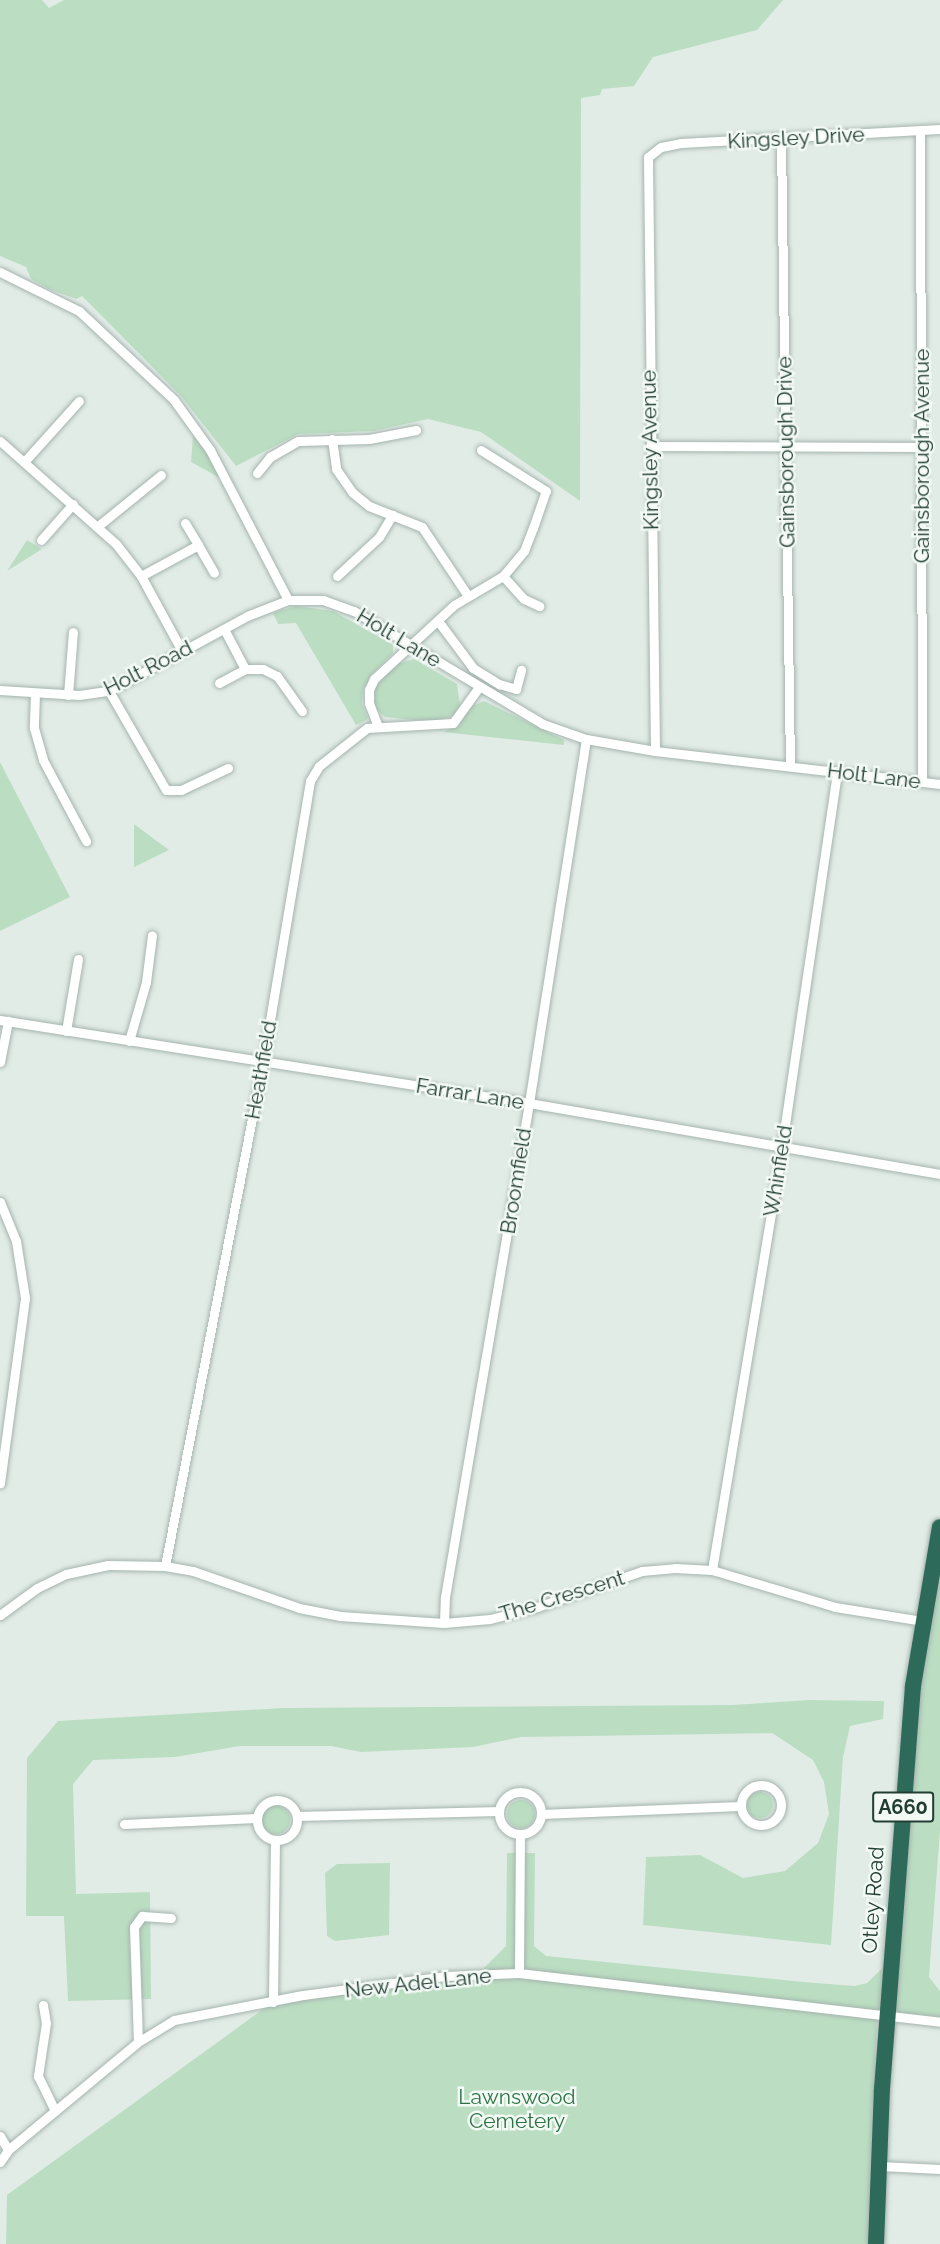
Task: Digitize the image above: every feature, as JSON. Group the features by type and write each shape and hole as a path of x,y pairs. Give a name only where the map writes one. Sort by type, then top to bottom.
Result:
{"highway":[{"name":"Otley Road","path":"876,2244 888,2016 913,1686 922,1622 940,1527"}],"street":[{"name":"Kingsley Drive","path":"652,151 681,143 940,129"},
{"name":"Gainsborough Avenue","path":"920,131 922,782"},
{"name":"Gainsborough Drive","path":"781,139 790,765"},
{"name":"Kingsley Avenue","path":"652,151 646,163 655,751"},
{"path":"0,272 79,311 174,400 210,450 288,600"},
{"path":"24,462 79,401"},
{"path":"258,473 270,457 298,441 381,438 417,430"},
{"path":"332,439 336,469 353,493 369,506 410,521 430,536 468,596"},
{"path":"0,441 98,526 141,576 182,651"},
{"path":"650,446 922,447"},
{"path":"479,687 453,723 377,724 369,690 384,668 414,646 438,621 468,596 503,576 524,551 546,491 481,450"},
{"path":"98,526 161,475"},
{"path":"41,540 73,504"},
{"path":"337,576 379,537 392,514"},
{"path":"185,523 214,573"},
{"path":"141,576 198,545"},
{"path":"503,576 524,599 539,606"},
{"name":"Holt Road","path":"0,690 68,695 109,692 224,629 288,600"},
{"name":"Holt Lane","path":"288,600 323,600 354,611 543,724 586,739 655,751 940,784"},
{"path":"438,621 473,668 499,684 516,689 521,670"},
{"path":"224,629 245,669"},
{"path":"68,695 73,632"},
{"path":"219,683 245,669 263,669 277,676 302,711"},
{"path":"109,692 166,790 181,790 228,768"},
{"path":"35,693 34,728 43,760 86,841"},
{"name":"Heathfield","path":"165,1566 263,1062 310,781 319,766 363,731 377,724"},
{"name":"Broomfield","path":"444,1623 445,1597 529,1103 586,739"},
{"name":"Whinfield","path":"712,1570 782,1145 837,771"},
{"path":"129,1041 146,982 152,935"},
{"path":"66,1031 78,959"},
{"path":"0,1062 4,1020"},
{"name":"Farrar Lane","path":"4,1020 529,1103 940,1174"},
{"path":"0,1202 16,1241 25,1298 0,1483"},
{"name":"The Crescent","path":"0,1614 37,1588 66,1574 108,1564 165,1566 340,1616 444,1623 490,1619 537,1607 642,1572 675,1568 712,1570 835,1607 922,1622"},
{"path":"756,1785 773,1788 782,1803 778,1817 763,1826 749,1821 740,1806 745,1793 756,1785"},
{"path":"525,1793 536,1800 541,1814 536,1827 520,1834 502,1823 499,1811 506,1798 525,1793"},
{"path":"279,1800 291,1805 297,1816 296,1829 290,1836 275,1841 260,1833 256,1818 264,1804 279,1800"},
{"path":"541,1814 740,1806"},
{"path":"297,1816 499,1811"},
{"path":"124,1824 256,1818"},
{"path":"519,1973 520,1834"},
{"path":"273,2002 275,1841"},
{"path":"138,2042 134,1927 142,1916 171,1918"},
{"name":"New Adel Lane","path":"0,2162 8,2150 138,2042 174,2020 273,2002 445,1976 519,1973 940,2022"},
{"path":"43,2005 46,2024 38,2076 55,2111"},
{"path":"0,2136 8,2150"},
{"path":"880,2166 940,2169"}],"green space":[{"path":"0,0 42,0 49,8 64,0 783,0 757,30 653,57 634,86 602,89 600,95 581,98 580,501 481,432 428,419 373,431 298,434 236,466 181,396 82,296 76,299 49,289 31,279 26,267 0,256"},
{"path":"193,436 210,456 222,479 191,462"},
{"path":"27,540 42,549 7,571"},
{"path":"296,606 333,611 393,645 393,653 372,674 363,690 362,704 368,719 356,725 296,623 278,624 273,613"},
{"path":"414,659 457,684 460,705 455,715 434,722 385,717 375,708 375,689 387,673 397,664"},
{"path":"484,701 564,740 564,745 443,732 458,726 470,707"},
{"path":"0,762 70,897 0,931"},
{"path":"134,824 169,850 134,867"},
{"name":"Lawnswood Cemetery","path":"940,1527 940,1830 929,1977 940,1991 940,2022 877,2015 868,2244 6,2244 7,2195 273,2002 478,1974 506,1946 507,1853 535,1853 534,1946 546,1956 803,1982 855,1986 867,1983 891,1960 913,1686"},
{"path":"809,1700 884,1701 883,1719 850,1726 843,1757 831,1945 643,1925 646,1857 700,1855 743,1878 785,1871 818,1843 829,1814 824,1782 813,1760 772,1733 521,1737 473,1747 361,1752 331,1746 240,1746 175,1757 93,1760 73,1784 76,1894 150,1892 151,1999 68,2001 64,1916 26,1916 27,1758 58,1721 283,1708 732,1705"},
{"path":"760,1792 769,1796 773,1805 769,1814 760,1818 751,1814 747,1805 751,1796"},
{"path":"521,1800 531,1804 535,1814 531,1824 521,1828 511,1824 507,1814 511,1804"},
{"path":"276,1806 286,1810 290,1820 286,1830 276,1834 266,1830 262,1820 266,1810"},
{"path":"390,1863 389,1935 335,1941 327,1936 325,1873 337,1864"}]}
